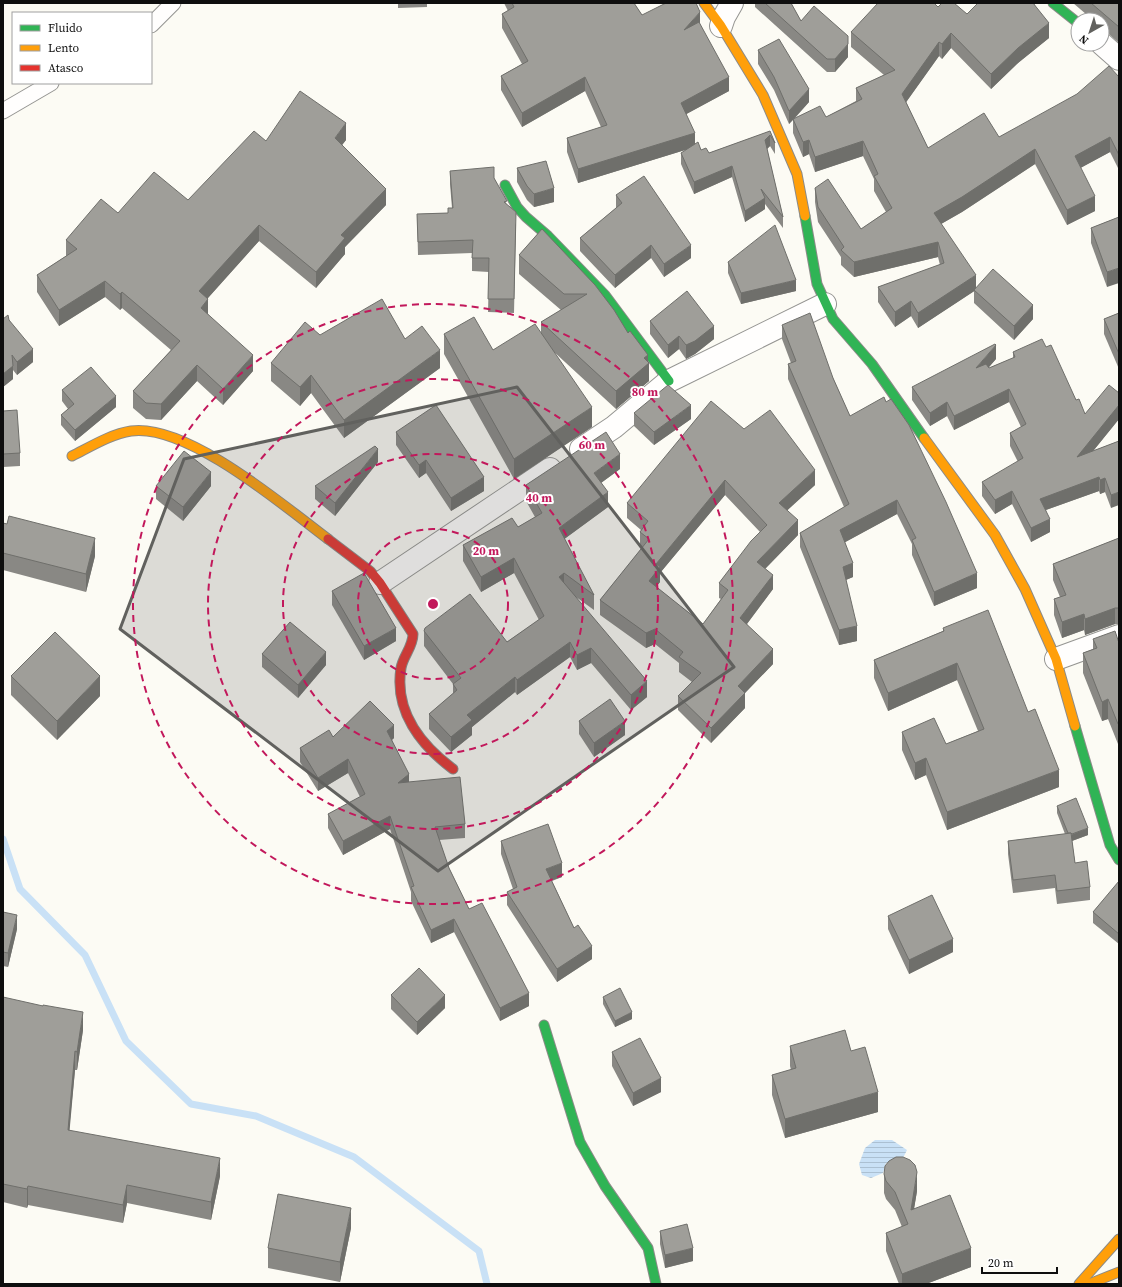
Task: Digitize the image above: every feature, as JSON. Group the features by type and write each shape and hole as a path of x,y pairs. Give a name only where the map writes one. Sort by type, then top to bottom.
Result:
{"street":[{"path":"704,3 721,26 762,95 797,174 817,284 833,319 872,364 924,439 995,535 1025,589 1056,659 1110,846 1119,860"},
{"path":"721,26 732,3"},
{"path":"1053,3 1070,17"},
{"path":"1110,52 1119,60"},
{"path":"505,185 517,206 526,217 548,236 605,295 669,381"},
{"path":"380,583 614,427 669,381 825,304"},
{"path":"72,456 108,439 131,431 162,433 216,458 253,482 355,559 380,583 413,634 413,642 401,667 400,687 406,716 425,744 445,764 453,769"},
{"path":"1056,659 1119,636"},
{"path":"544,1025 580,1142 605,1186 648,1248 656,1284"},
{"path":"1079,1284 1119,1239"},
{"path":"1089,1284 1119,1272"}],"lane":[{"path":"152,24 173,3"},
{"path":"3,111 49,84"}],"highlighted area":[{"path":"517,387 734,667 438,871 120,629 184,459"}],"water":[{"path":"875,1140 892,1140 907,1150 902,1160 886,1163 883,1173 871,1178 862,1175 859,1164 865,1148"}],"building":[{"path":"512,3 634,3 642,15 666,3 696,3 700,12 684,30 699,22 729,77 681,103 695,133 578,169 567,138 607,125 585,77 522,113 501,76 528,61 502,14 514,7"},
{"path":"765,3 791,3 801,21 814,6 848,36 848,44 835,59 827,59"},
{"path":"878,3 934,3 938,7 942,3 954,3 967,14 978,3 1033,3 1049,23 1018,48 991,74 951,33 942,44 939,42 902,94 928,148 984,113 999,137 1077,94 1109,66 1119,77 1119,155 1110,137 1075,156 1095,196 1067,210 1035,149 962,197 934,213 976,275 918,313 911,301 895,312 878,287 944,263 938,242 854,262 841,250 844,247 818,207 815,188 828,179 861,229 892,208 874,176 878,174 863,141 815,157 809,140 803,142 793,119 820,106 826,117 862,99 856,88 895,70 851,32"},
{"path":"1091,3 1119,3 1119,27 1110,19 1110,12 1102,12"},
{"path":"779,39 809,89 789,111 774,77 758,50"},
{"path":"300,91 346,123 335,138 386,189 341,235 345,238 316,272 259,225 199,291 208,299 201,308 253,355 223,389 197,365 161,404 146,403 133,391 180,341 122,292 120,294 105,281 59,310 37,275 77,249 66,240 101,199 118,213 154,172 188,200 254,131 266,141"},
{"path":"770,131 775,143 770,135 765,140 783,217 761,189 765,198 745,211 732,166 694,182 681,153 698,142 701,150 706,148 709,153"},
{"path":"546,161 554,188 534,194 527,186 517,168"},
{"path":"494,167 494,178 507,201 504,202 516,212 514,299 488,299 489,258 472,258 473,240 418,242 417,214 448,213 448,208 453,208 450,171"},
{"path":"644,176 691,245 664,264 651,245 615,275 580,238 622,203 616,195"},
{"path":"1119,217 1119,268 1107,272 1091,228"},
{"path":"775,225 796,280 741,293 728,262"},
{"path":"542,229 595,285 614,310 628,333 630,331 648,355 644,358 649,363 616,391 541,322 587,294 564,294 519,255"},
{"path":"993,269 1033,305 1014,326 974,290"},
{"path":"687,291 714,326 695,341 686,345 679,336 668,345 650,321"},
{"path":"382,299 405,339 422,326 440,350 344,420 311,375 300,387 271,363 305,322 320,335"},
{"path":"810,313 833,378 850,416 884,397 886,402 891,399 909,425 946,502 977,573 934,592 912,540 916,538 897,500 840,530 853,563 843,567 857,626 839,630 800,533 849,504 788,364 796,361 782,325"},
{"path":"1119,313 1119,354 1104,319"},
{"path":"8,315 9,320 33,349 17,362 12,355 13,366 3,374 3,319"},
{"path":"474,317 493,350 535,324 592,407 514,459 444,334"},
{"path":"1042,339 1046,347 1051,345 1076,400 1079,399 1085,414 1109,385 1119,393 1119,405 1077,457 1119,441 1119,492 1111,495 1105,478 1100,480 1099,477 1040,499 1050,519 1031,528 1012,491 995,500 982,482 1023,458 1010,433 1026,424 1009,389 954,416 947,402 930,413 912,387 995,344 996,345 976,368 986,364 989,368 1015,357 1013,352"},
{"path":"91,367 116,396 75,430 61,415 74,404 62,390"},
{"path":"668,385 691,405 654,432 634,413"},
{"path":"711,401 744,429 770,410 815,470 779,503 798,520 757,562 773,575 740,618 773,649 738,686 745,693 711,728 678,696 701,673 679,657 683,652 655,629 646,633 600,600 649,539 640,532 648,521 627,503","holes":["725,480 767,525 751,541 719,583 728,590 703,624 649,581 660,567 656,564"]},
{"path":"436,405 484,477 451,498 426,460 419,465 396,432"},
{"path":"17,410 20,453 3,454 3,411"},
{"path":"606,432 620,454 594,473 608,492 559,528 594,595 564,573 559,577 647,681 631,695 591,648 577,655 570,642 517,680 515,677 467,715 472,720 451,737 429,714 457,690 453,684 461,678 424,631 425,628 470,594 507,642 544,616 514,558 481,577 463,545 512,518 518,527 542,513 526,485"},
{"path":"375,446 378,449 335,503 315,486"},
{"path":"184,451 211,472 183,507 156,486"},
{"path":"9,516 95,538 86,574 3,553 3,523 7,524"},
{"path":"1119,538 1119,608 1115,608 1085,619 1084,614 1062,622 1054,599 1066,595 1053,564"},
{"path":"364,573 396,628 364,646 332,591"},
{"path":"988,610 1028,712 1035,709 1059,770 947,812 926,758 915,763 902,732 934,718 946,744 984,729 957,663 888,693 874,660 944,631 943,628"},
{"path":"290,622 326,652 298,685 262,654"},
{"path":"1115,631 1119,643 1118,724 1108,699 1102,702 1083,653 1097,648 1093,639"},
{"path":"55,632 100,676 57,721 11,676"},
{"path":"610,699 625,721 594,743 579,721"},
{"path":"370,701 394,725 387,731 409,774 398,783 460,777 465,824 435,827 449,868 469,909 482,903 529,993 500,1008 454,919 431,930 411,887 414,886 390,816 343,841 328,814 365,794 348,759 318,778 300,748 329,730 333,737"},
{"path":"1076,798 1088,828 1072,834 1068,833 1057,806"},
{"path":"548,824 562,863 546,869 574,928 578,925 592,946 557,969 507,892 517,887 501,841"},
{"path":"1071,833 1075,863 1087,861 1090,887 1057,891 1055,875 1013,880 1008,841"},
{"path":"1119,881 1119,934 1093,912"},
{"path":"932,895 953,939 909,960 888,916"},
{"path":"3,912 17,915 8,953 3,952"},
{"path":"419,968 445,995 417,1022 391,995"},
{"path":"620,988 632,1012 615,1021 603,997"},
{"path":"3,997 43,1006 83,1012 77,1052 75,1051 68,1130 220,1158 211,1202 127,1185 123,1205 28,1186 27,1189 3,1184"},
{"path":"845,1030 851,1051 865,1047 878,1092 785,1119 772,1075 796,1068 790,1046"},
{"path":"640,1038 661,1078 633,1093 612,1052"},
{"path":"896,1157 903,1157 910,1160 915,1165 917,1172 911,1210 950,1195 971,1248 902,1274 886,1233 908,1224 895,1192 886,1181 884,1174 885,1166 889,1161"},
{"path":"278,1194 351,1208 340,1262 268,1248"},
{"path":"687,1224 693,1248 665,1255 660,1231"}],"waterway":[{"path":"3,839 20,889 85,955 126,1041 191,1104 256,1116 354,1157 479,1251 487,1284"}],"traffic: fast":[{"path":"1053,3 1070,17"},
{"path":"505,185 517,207 526,217 548,236 605,295 669,381"},
{"path":"805,216 817,284 833,319 872,364 924,438"},
{"path":"1075,726 1110,845 1119,860"},
{"path":"544,1025 580,1142 605,1186 648,1248 656,1284"}],"traffic: slow":[{"path":"704,3 721,26 763,95 797,174 805,216"},
{"path":"72,456 108,438 131,431 154,432 179,440 206,453 234,470 287,507 328,539"},
{"path":"924,438 995,535 1025,589 1056,659 1075,726"},
{"path":"1079,1284 1119,1239"},
{"path":"1089,1284 1119,1272"}],"traffic: jam":[{"path":"328,539 370,571 380,583 413,634 413,639 401,668 400,684 406,713 412,726 430,749 453,769"}]}
